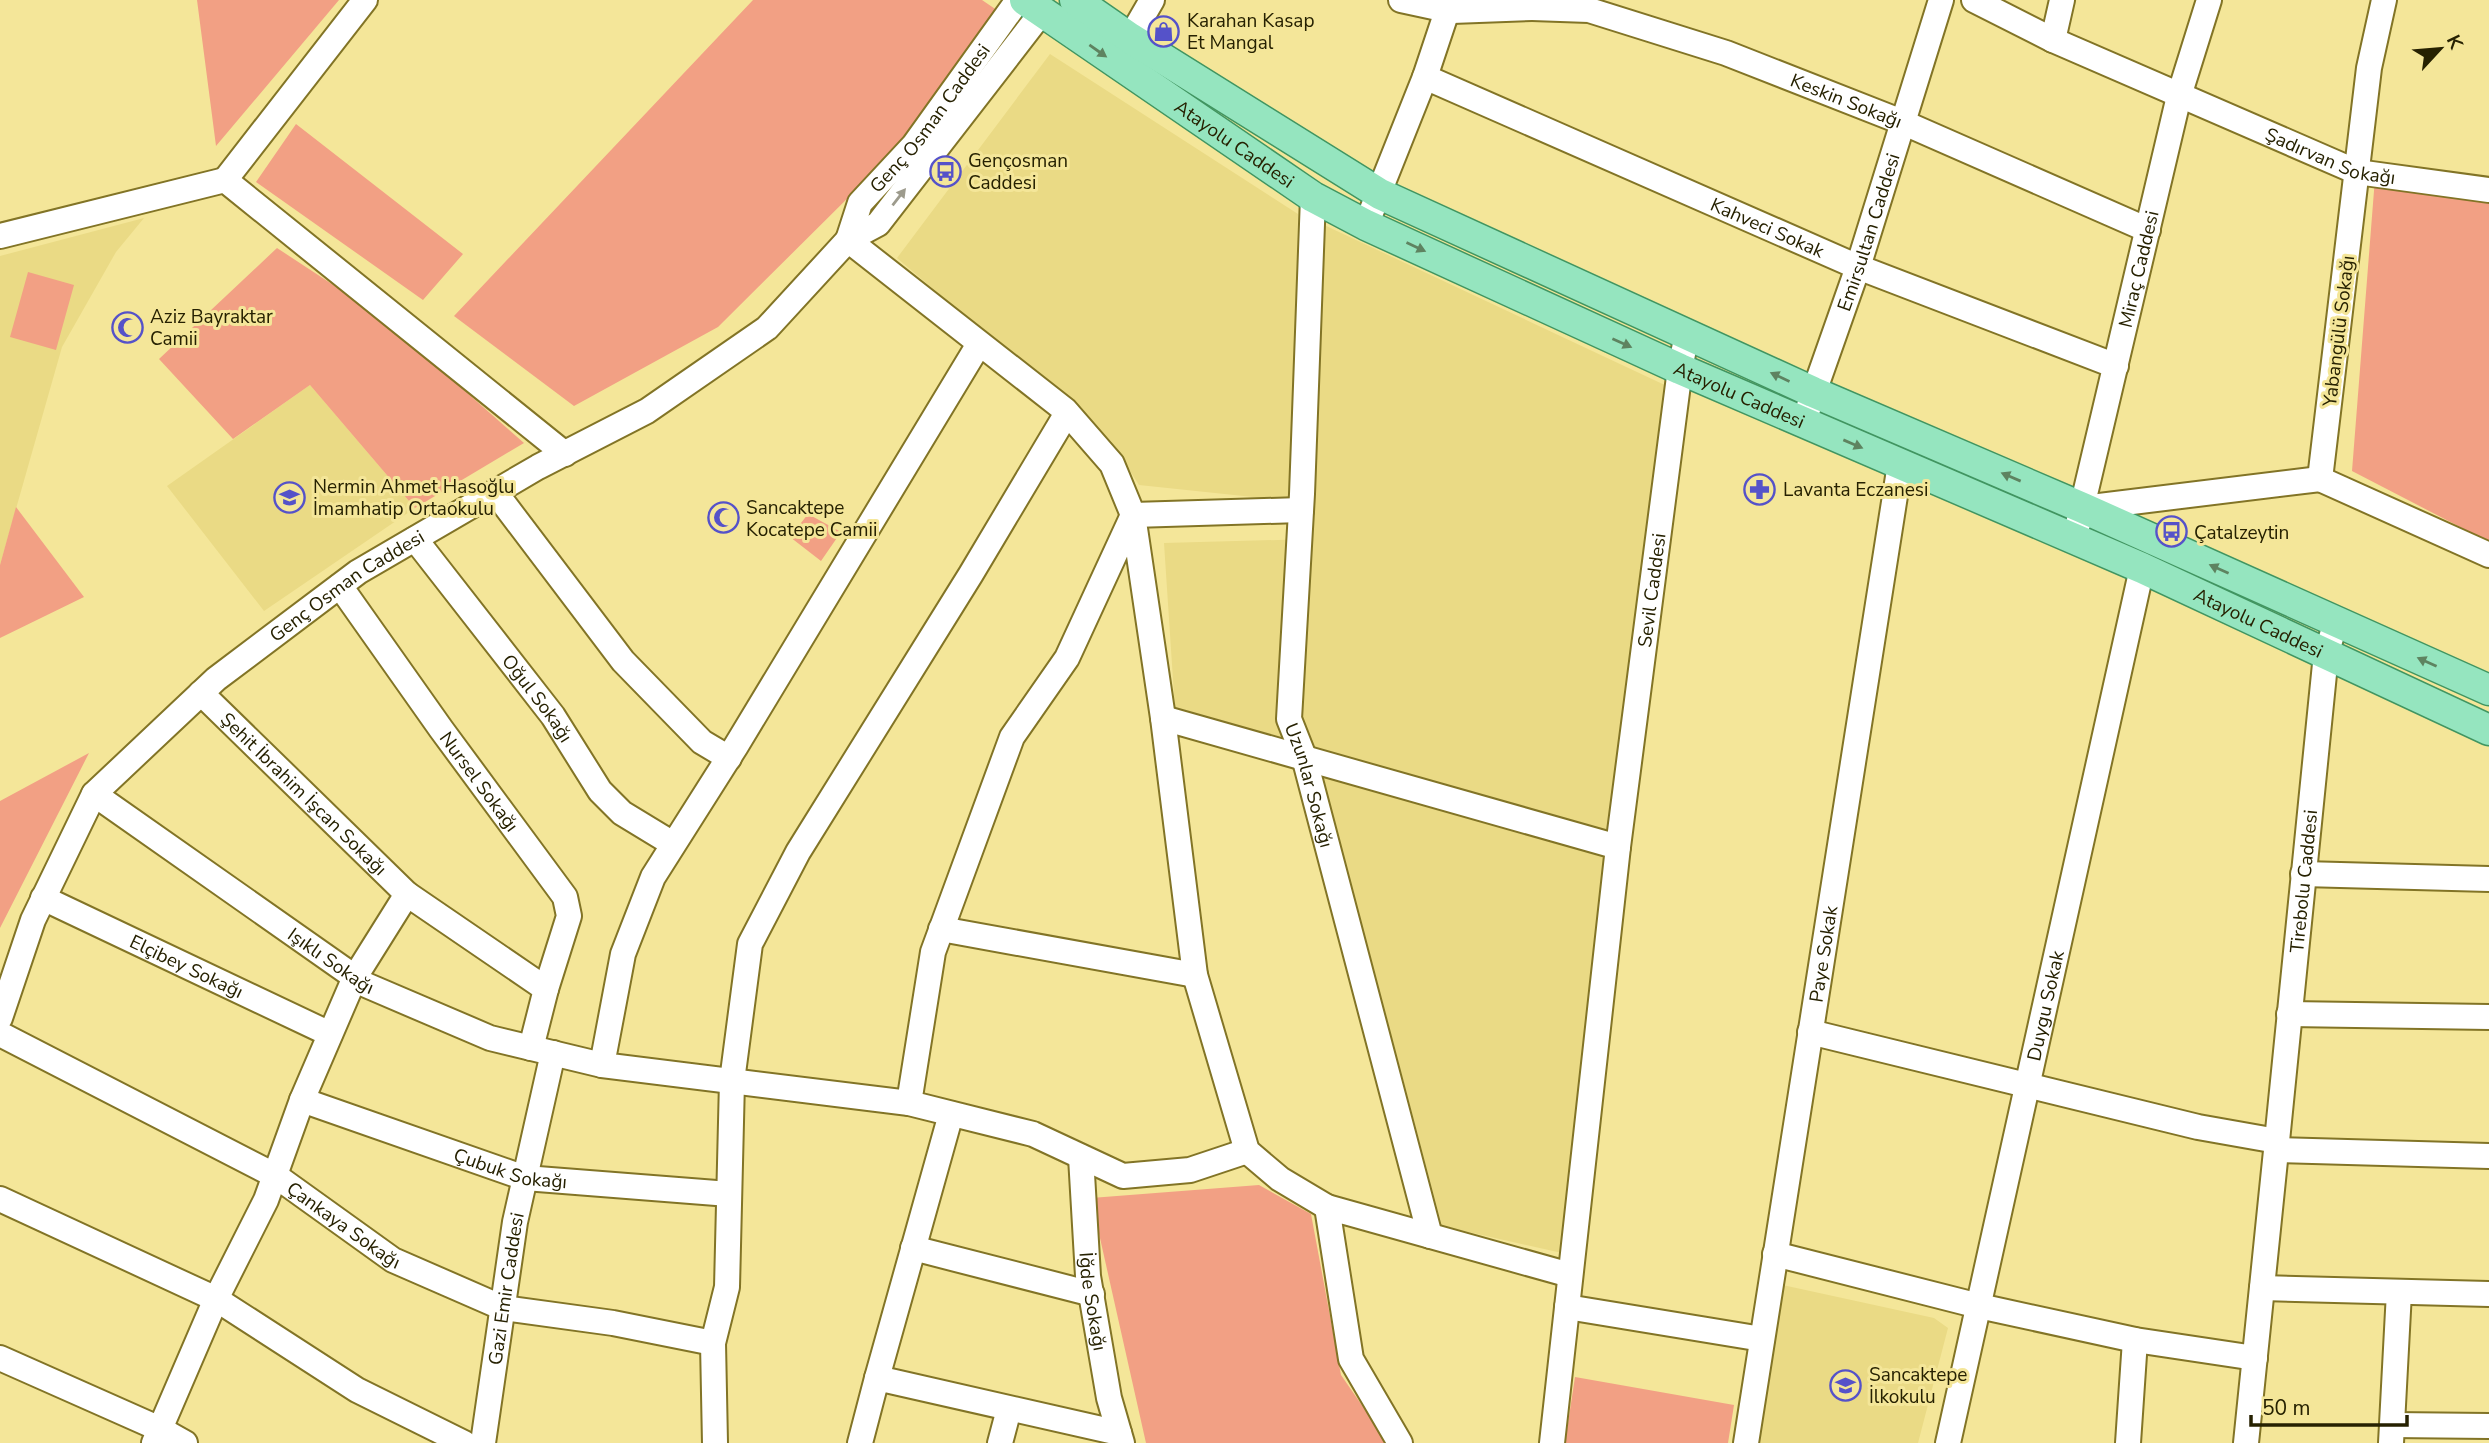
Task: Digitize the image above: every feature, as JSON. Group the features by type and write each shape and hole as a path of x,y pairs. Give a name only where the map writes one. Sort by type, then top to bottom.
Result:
{"main road":[{"name":"Atayolu Caddesi","path":"1075,0 1130,38 1380,194 1813,392 2488,687"},
{"name":"Atayolu Caddesi","path":"1033,3 1313,197 1366,225 1680,369 2142,568 2489,730"}],"street":[{"path":"0,236 225,180 365,0"},
{"path":"1130,38 1152,0"},
{"name":"Keskin Sokağı","path":"1401,0 1447,11 1532,4 1589,10 1726,53 1902,122 2148,230"},
{"name":"Emirsultan Caddesi","path":"1804,423 1858,267 1941,0"},
{"name":"Şadırvan Sokağı","path":"1974,0 2053,40 2357,172 2489,190"},
{"path":"2053,40 2062,0"},
{"name":"Miraç Caddesi","path":"2073,538 2083,508 2179,96 2209,0"},
{"name":"Yabangülü Sokağı","path":"2320,479 2369,68 2384,0"},
{"name":"Genç Osman Caddesi","path":"0,1018 7,974 93,794 216,679 358,572 495,492 647,411 767,328 848,240 878,224 1033,3"},
{"path":"1366,225 1426,77 1447,11"},
{"name":"Kahveci Sokak","path":"1426,77 1858,267 2116,366"},
{"path":"225,180 565,454"},
{"name":"Uzunlar Sokağı","path":"1313,197 1301,510 1289,719 1304,757 1430,1236"},
{"path":"848,240 1067,412 1112,464 1133,515 1163,718 1195,975 1248,1151 1280,1179 1327,1207 1570,1275"},
{"name":"Sevil Caddesi","path":"1552,1443 1618,847 1680,369 1687,334"},
{"path":"602,1065 623,954 653,877 729,758 979,345"},
{"path":"715,1443 713,1343 727,1287 732,1081 750,944 798,852 971,574 1067,412"},
{"name":"Paye Sokak","path":"1746,1443 1900,464"},
{"path":"2083,508 2320,479 2489,555"},
{"path":"495,492 623,661 702,742 729,758"},
{"path":"1133,515 1301,510"},
{"path":"909,1103 933,952 1012,737 1067,658 1133,515"},
{"name":"Oğul Sokağı","path":"415,539 553,716 600,791 622,813 673,844"},
{"name":"Duygu Sokak","path":"1948,1443 2142,568"},
{"name":"Nursel Sokağı","path":"340,586 440,729 565,897 569,916 546,989 542,1051"},
{"name":"Tirebolu Caddesi","path":"2246,1443 2326,654 2336,622"},
{"name":"Şehit İbrahim İşcan Sokağı","path":"201,693 407,894 546,989"},
{"path":"1163,718 1618,847"},
{"name":"Işıklı Sokağı","path":"93,794 366,985 490,1038 602,1065 909,1103 1033,1134 1123,1176 1190,1170 1248,1151"},
{"path":"2303,874 2489,879"},
{"path":"157,1436 216,1299 261,1211 302,1100 355,977 407,894"},
{"name":"Elçibey Sokağı","path":"43,898 330,1034"},
{"path":"941,929 1195,975"},
{"path":"2289,1014 2489,1017"},
{"path":"1810,1032 2276,1146 2489,1156"},
{"name":"Çankaya Sokağı","path":"0,1034 276,1176 393,1260 503,1308 613,1324 713,1343"},
{"name":"Gazi Emir Caddesi","path":"483,1443 542,1051"},
{"name":"Çubuk Sokağı","path":"302,1100 525,1178 729,1194"},
{"path":"860,1443 951,1114"},
{"name":"İğde Sokağı","path":"1082,1157 1091,1294 1109,1398 1120,1438"},
{"path":"0,1199 216,1299 357,1390 464,1443"},
{"path":"1327,1207 1351,1359 1400,1443"},
{"path":"913,1248 1091,1294"},
{"path":"1775,1254 1979,1306 2135,1340 2255,1358"},
{"path":"2262,1288 2489,1294"},
{"path":"2399,1292 2391,1434 2489,1426"},
{"path":"1567,1307 1762,1339"},
{"path":"2128,1443 2135,1340"},
{"path":"0,1359 157,1436 185,1443"},
{"path":"877,1378 1120,1438"},
{"path":"1000,1443 1009,1409"}],"shaded area":[{"path":"197,0 339,0 216,146"},
{"path":"753,0 982,0 1007,17 871,175 718,327 574,406 454,316"},
{"path":"1050,54 1298,214 1291,501 1139,485 1111,441 897,258"},
{"path":"296,124 463,254 423,300 256,182"},
{"path":"2375,178 2489,198 2489,542 2352,471"},
{"path":"144,218 116,252 62,347 0,565 0,256"},
{"path":"1322,224 1669,387 1562,1253 1442,1226 1314,745 1175,710 1164,543 1312,539"},
{"path":"277,248 379,315 524,443 415,508 310,385 233,439 159,359"},
{"path":"28,272 74,285 56,350 10,337"},
{"name":"Nermin Ahmet Hasoğlu İmamhatip Ortaokulu","path":"310,385 415,508 264,611 167,486"},
{"path":"16,507 84,597 0,638 0,565"},
{"path":"808,514 841,532 821,561 790,537"},
{"path":"89,753 0,928 0,801"},
{"path":"1259,1185 1311,1214 1341,1375 1388,1443 1146,1443 1091,1198"},
{"name":"Sancaktepe İlkokulu","path":"1774,1283 1934,1318 1948,1328 1918,1443 1752,1443"},
{"path":"1575,1377 1734,1405 1728,1443 1565,1443"}],"place":[{"name":"Karahan Kasap Et Mangal","path":"1164,31"},
{"name":"Gençosman Caddesi","path":"945,171"},
{"name":"Aziz Bayraktar Camii","path":"127,327"},
{"name":"Lavanta Eczanesi","path":"1760,489"},
{"name":"Nermin Ahmet Hasoğlu İmamhatip Ortaokulu","path":"290,497"},
{"name":"Sancaktepe Kocatepe Camii","path":"723,518"},
{"name":"Çatalzeytin","path":"2171,532"},
{"name":"Sancaktepe İlkokulu","path":"1846,1385"}]}
